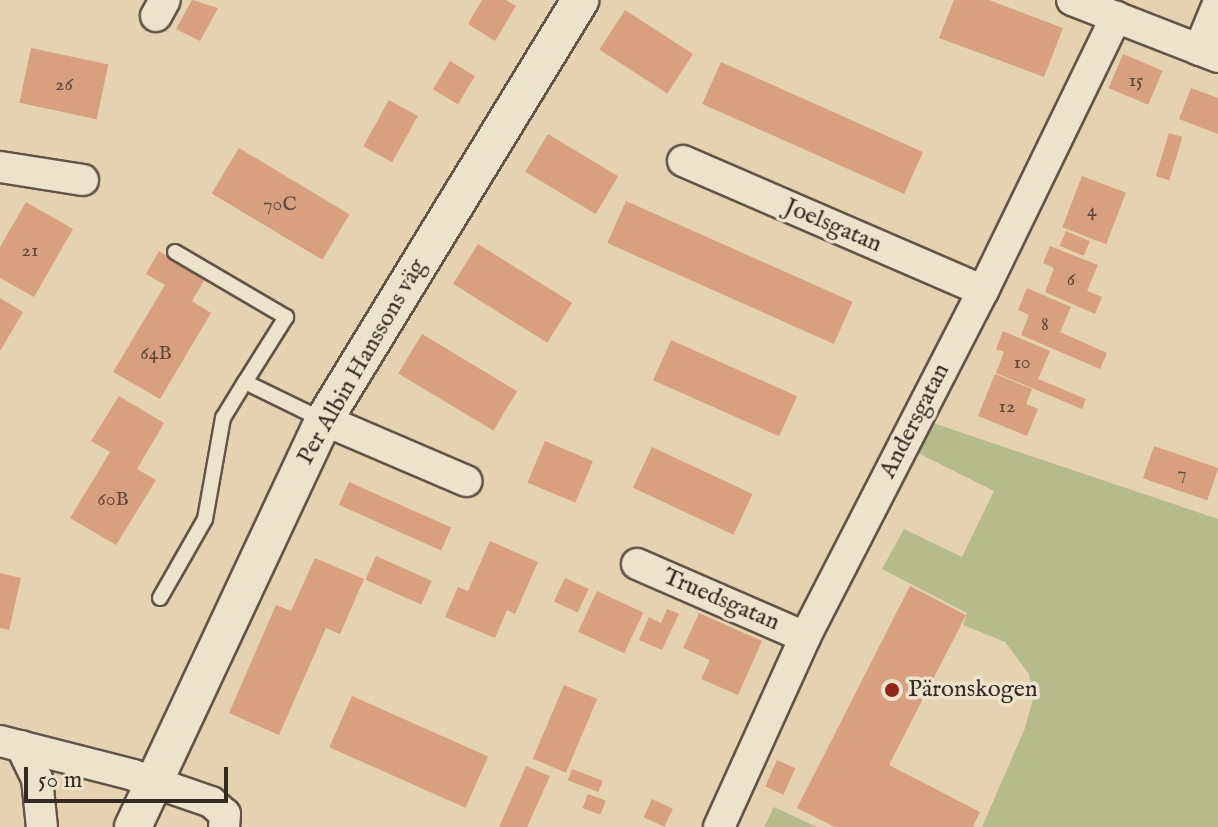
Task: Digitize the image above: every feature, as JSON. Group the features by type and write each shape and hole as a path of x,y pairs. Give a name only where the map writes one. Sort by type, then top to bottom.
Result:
{"street":[{"path":"1072,0 1208,54 1218,4"},
{"name":"Per Albin Hanssons väg","path":"133,827 151,781 324,420 575,1"},
{"name":"Andersgatan","path":"719,827 805,637 983,291 1116,17"},
{"name":"Joelsgatan","path":"683,161 983,291"},
{"path":"0,167 83,180"},
{"path":"324,420 466,481"},
{"name":"Truedsgatan","path":"637,564 805,637"},
{"path":"10,744 151,781 211,802 225,814 224,827"},
{"path":"10,744 37,779 42,827"}],"lane":[{"path":"160,598 205,519 223,418 286,317 175,252"},
{"path":"245,382 324,420"}],"green space":[{"path":"930,422 1218,519 1218,827 982,827 1025,728 1033,699 1029,674 1005,642 963,625 967,613 882,569 904,529 962,557 994,491 914,451"},
{"path":"774,807 817,827 764,827"}],"building":[{"path":"192,0 218,8 200,41 176,29"},
{"path":"482,0 506,0 516,6 495,41 468,24"},
{"path":"954,0 989,0 1063,28 1044,77 939,38"},
{"path":"625,10 693,54 667,94 599,49"},
{"path":"31,48 108,64 97,119 19,103"},
{"path":"1123,54 1163,71 1148,105 1109,88"},
{"path":"450,61 475,76 458,104 433,89"},
{"path":"721,62 923,152 904,194 702,104"},
{"path":"1191,88 1218,98 1218,134 1179,119"},
{"path":"389,100 418,116 392,162 363,146"},
{"path":"1169,133 1182,137 1169,180 1156,176"},
{"path":"548,134 618,176 596,214 525,172"},
{"path":"239,148 350,214 322,260 212,193"},
{"path":"1082,176 1126,193 1106,244 1062,227"},
{"path":"626,201 853,302 834,344 607,243"},
{"path":"26,202 73,229 34,297 0,278 0,247"},
{"path":"1066,231 1090,241 1084,256 1060,246"},
{"path":"478,244 572,303 547,343 453,284"},
{"path":"1050,246 1098,265 1087,291 1102,297 1095,314 1045,292 1054,268 1043,263"},
{"path":"159,251 205,279 192,301 211,313 160,399 113,372 165,285 146,274"},
{"path":"1027,288 1071,307 1060,332 1107,353 1100,369 1021,335 1029,315 1018,310"},
{"path":"0,298 23,312 0,351"},
{"path":"1003,331 1050,351 1038,379 1086,399 1082,409 996,373 1004,352 996,349"},
{"path":"422,334 517,391 493,431 398,373"},
{"path":"671,340 797,396 779,436 653,380"},
{"path":"995,374 1032,389 1026,404 1038,409 1027,436 978,416"},
{"path":"119,396 164,423 137,469 156,480 116,545 70,518 110,452 91,441"},
{"path":"545,441 593,461 575,503 527,482"},
{"path":"1154,446 1218,468 1207,500 1143,478"},
{"path":"652,447 753,494 734,535 633,488"},
{"path":"349,482 451,528 441,550 339,505"},
{"path":"490,541 538,562 515,614 507,610 495,638 445,617 458,587 468,591"},
{"path":"376,556 432,581 421,605 365,580"},
{"path":"315,558 364,579 340,634 326,628 279,735 229,713 276,605 291,611"},
{"path":"0,573 21,578 9,630 0,628"},
{"path":"565,578 589,589 578,613 554,602"},
{"name":"Päronskogen","path":"910,586 966,615 889,765 980,812 973,827 835,827 797,808"},
{"path":"597,591 643,613 624,653 578,632"},
{"path":"667,609 679,614 662,650 639,640 649,617 661,623"},
{"path":"699,613 762,641 738,695 701,679 710,660 683,648"},
{"path":"564,685 597,699 566,773 533,759"},
{"path":"352,696 488,757 465,808 329,747"},
{"path":"777,760 795,768 783,795 765,786"},
{"path":"526,766 550,776 527,827 499,827"},
{"path":"572,769 603,781 599,792 568,780"},
{"path":"588,794 606,801 600,815 583,808"},
{"path":"652,799 673,809 664,827 644,817"}],"place":[{"name":"Päronskogen","path":"892,690"}]}
